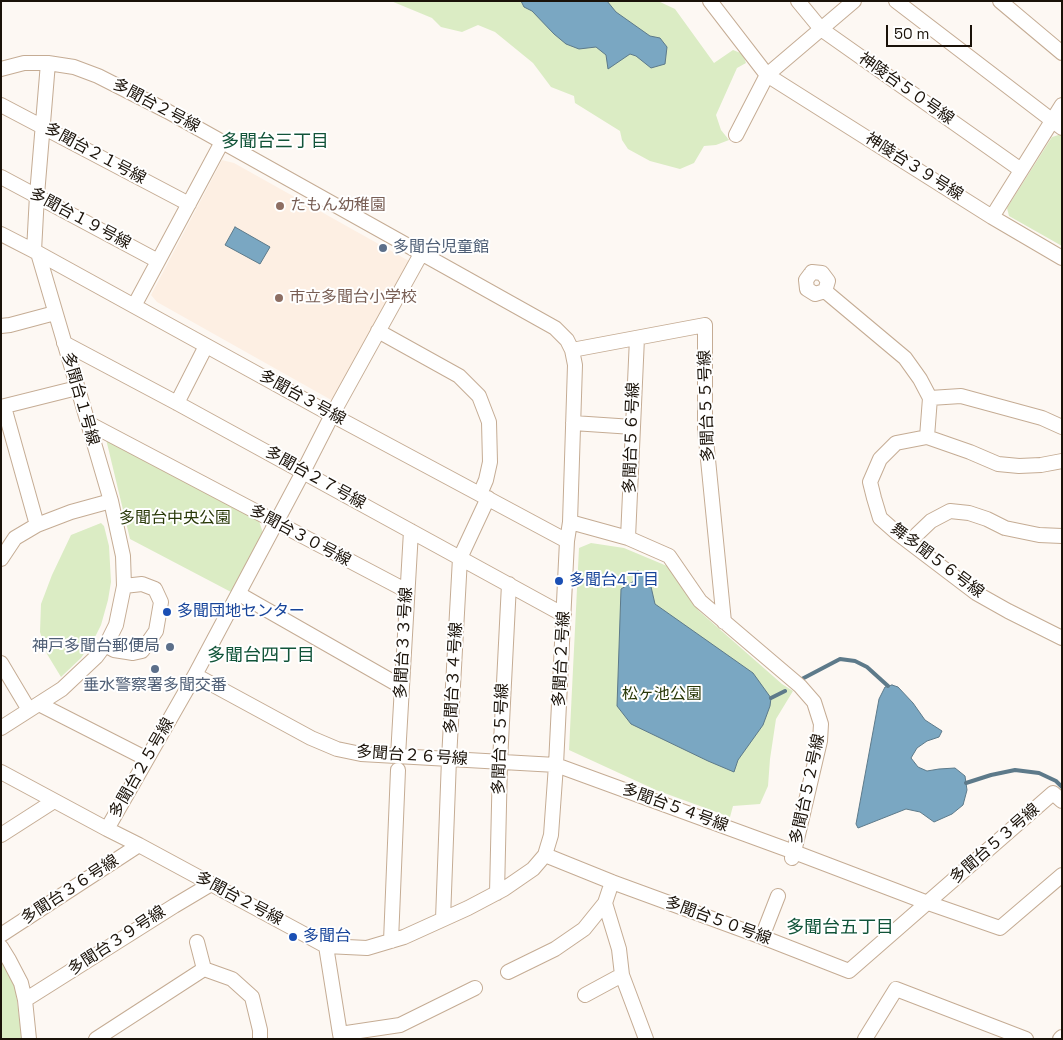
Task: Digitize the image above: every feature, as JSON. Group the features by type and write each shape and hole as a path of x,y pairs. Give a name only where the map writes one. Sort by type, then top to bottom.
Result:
{"street":[{"name":"神陵台３９号線","path":"710,1 767,75 1062,258"},
{"name":"神陵台５０号線","path":"798,1 821,29 1021,170"},
{"path":"736,135 767,75 854,1"},
{"path":"896,1 1057,124"},
{"path":"1000,1 1062,53"},
{"name":"多聞台２号線","path":"1,69 24,63 48,62 74,67 98,76 167,111 555,328 567,340 572,350 575,365 570,522 551,835 545,855 533,870 496,893 404,937 367,948 326,946 1,772"},
{"name":"多聞台１号線","path":"1,728 62,689 96,657 116,625 124,586 123,556 110,501 56,313 36,252 36,195 48,62"},
{"name":"多聞台２１号線","path":"1,105 189,204"},
{"path":"992,216 1021,170 1057,124 1062,105"},
{"path":"134,306 222,142"},
{"name":"多聞台１９号線","path":"1,177 158,261"},
{"path":"1,234 36,252"},
{"name":"多聞台３号線","path":"36,252 332,415 568,541"},
{"name":"多聞台２５号線","path":"107,829 195,675 332,415 421,254"},
{"path":"825,291 905,358 920,378 930,398 927,437 998,464 1019,466 1041,465 1062,461"},
{"path":"1,326 56,313"},
{"name":"多聞台５５号線","path":"572,350 705,325 705,429 724,622"},
{"path":"378,331 459,376 479,396 489,422 490,462 484,496 460,558"},
{"name":"多聞台５６号線","path":"628,538 637,338"},
{"name":"多聞台２７号線","path":"64,343 564,615"},
{"path":"177,403 206,346"},
{"path":"37,525 2,407 77,388"},
{"path":"930,398 961,396 1042,418 1062,427"},
{"name":"多聞台３０号線","path":"88,423 407,591"},
{"path":"573,423 633,427"},
{"name":"舞多聞５６号線","path":"927,437 896,444 880,460 870,482 880,518 976,593 1062,638"},
{"path":"1,559 15,538 37,525 71,512 110,501"},
{"path":"909,542 931,521 950,510 969,513 1005,528 1040,535 1062,536"},
{"name":"多聞台５２号線","path":"570,522 628,538 669,556 700,601 800,686 814,702 821,724 820,741 793,855 1000,928 1062,875"},
{"name":"多聞台３３号線","path":"390,941 411,531"},
{"name":"多聞台３４号線","path":"443,919 449,759 460,558"},
{"path":"105,645 114,650 126,652 142,651 156,631 162,602 155,589 142,584 124,586"},
{"name":"多聞台３５号線","path":"496,893 500,762 509,584"},
{"path":"239,594 402,687"},
{"path":"1,663 34,707 147,759"},
{"name":"多聞台２６号線","path":"195,675 310,738 337,750 398,763 449,759 556,765"},
{"name":"多聞台５４号線","path":"556,765 793,855"},
{"name":"多聞台５３号線","path":"928,903 1053,793 1062,801"},
{"path":"1,835 54,800"},
{"name":"多聞台３６号線","path":"1,935 139,845"},
{"name":"多聞台５０号線","path":"545,855 849,971 928,903"},
{"path":"508,972 555,949 584,929 605,903 612,882"},
{"name":"多聞台３９号線","path":"25,1000 210,884"},
{"path":"762,937 778,896"},
{"path":"605,903 619,948 622,975 646,1039"},
{"path":"197,942 204,969"},
{"path":"326,946 340,1036 400,1025 475,988"},
{"path":"1,947 10,960 20,983 25,1000 29,1039"},
{"path":"96,1039 204,969"},
{"path":"204,969 232,979 252,997 260,1030 260,1039"},
{"path":"584,995 622,975"},
{"path":"865,1039 896,989 1026,1039"}],"shaded area":[{"path":"222,160 234,163 409,261 333,401 157,302 151,295"}],"green space":[{"path":"391,1 658,1 675,9 714,63 733,50 743,54 746,63 737,68 716,115 721,130 729,140 716,145 704,146 694,163 680,169 650,161 628,149 622,140 620,131 575,103 574,96 551,87 533,63 495,32 478,25 462,32 441,27 432,18"},
{"path":"1062,134 1062,246 1009,216 1007,208 1052,137"},
{"name":"多聞台中央公園","path":"106,439 259,521 263,533 231,592 130,539"},
{"path":"101,523 104,526 109,546 111,582 108,600 101,625 94,639 81,658 61,677 47,654 40,632 41,604 71,535"},
{"name":"松ヶ池公園","path":"591,543 624,548 667,566 699,611 782,684 793,691 776,719 768,786 760,804 733,806 730,817 656,790 569,750 579,548"},
{"path":"1,959 15,985 22,1039 1,1039"}],"water":[{"path":"521,1 607,1 616,12 650,36 660,38 667,47 665,64 651,68 636,56 630,54 608,69 606,55 596,47 579,49 566,44 532,11 524,7"},
{"path":"235,227 270,247 260,264 225,245"},
{"path":"638,571 649,578 655,604 753,673 771,698 763,725 738,760 734,772 631,724 617,706 621,589 634,581"},
{"path":"892,685 898,687 925,720 942,731 939,737 927,741 917,748 911,758 918,767 927,771 955,768 965,776 967,790 963,805 952,814 934,822 920,812 906,809 858,828 856,824 879,699 885,687"}],"waterway":[{"path":"800,680 840,659 855,661 867,667 888,686"},
{"path":"771,698 785,691"},
{"path":"966,783 1015,770 1039,773 1056,781 1062,787"}],"place":[{"name":"たもん幼稚園","path":"280,206"},
{"name":"多聞台児童館","path":"383,248"},
{"name":"市立多聞台小学校","path":"279,298"},
{"name":"多聞台4丁目","path":"559,581"},
{"name":"多聞団地センター","path":"167,612"},
{"name":"神戸多聞台郵便局","path":"170,647"},
{"name":"垂水警察署多聞交番","path":"155,669"},
{"name":"多聞台","path":"293,937"}],"district":[{"name":"多聞台三丁目","path":"275,142"},
{"name":"多聞台四丁目","path":"261,656"},
{"name":"多聞台五丁目","path":"840,928"}]}
